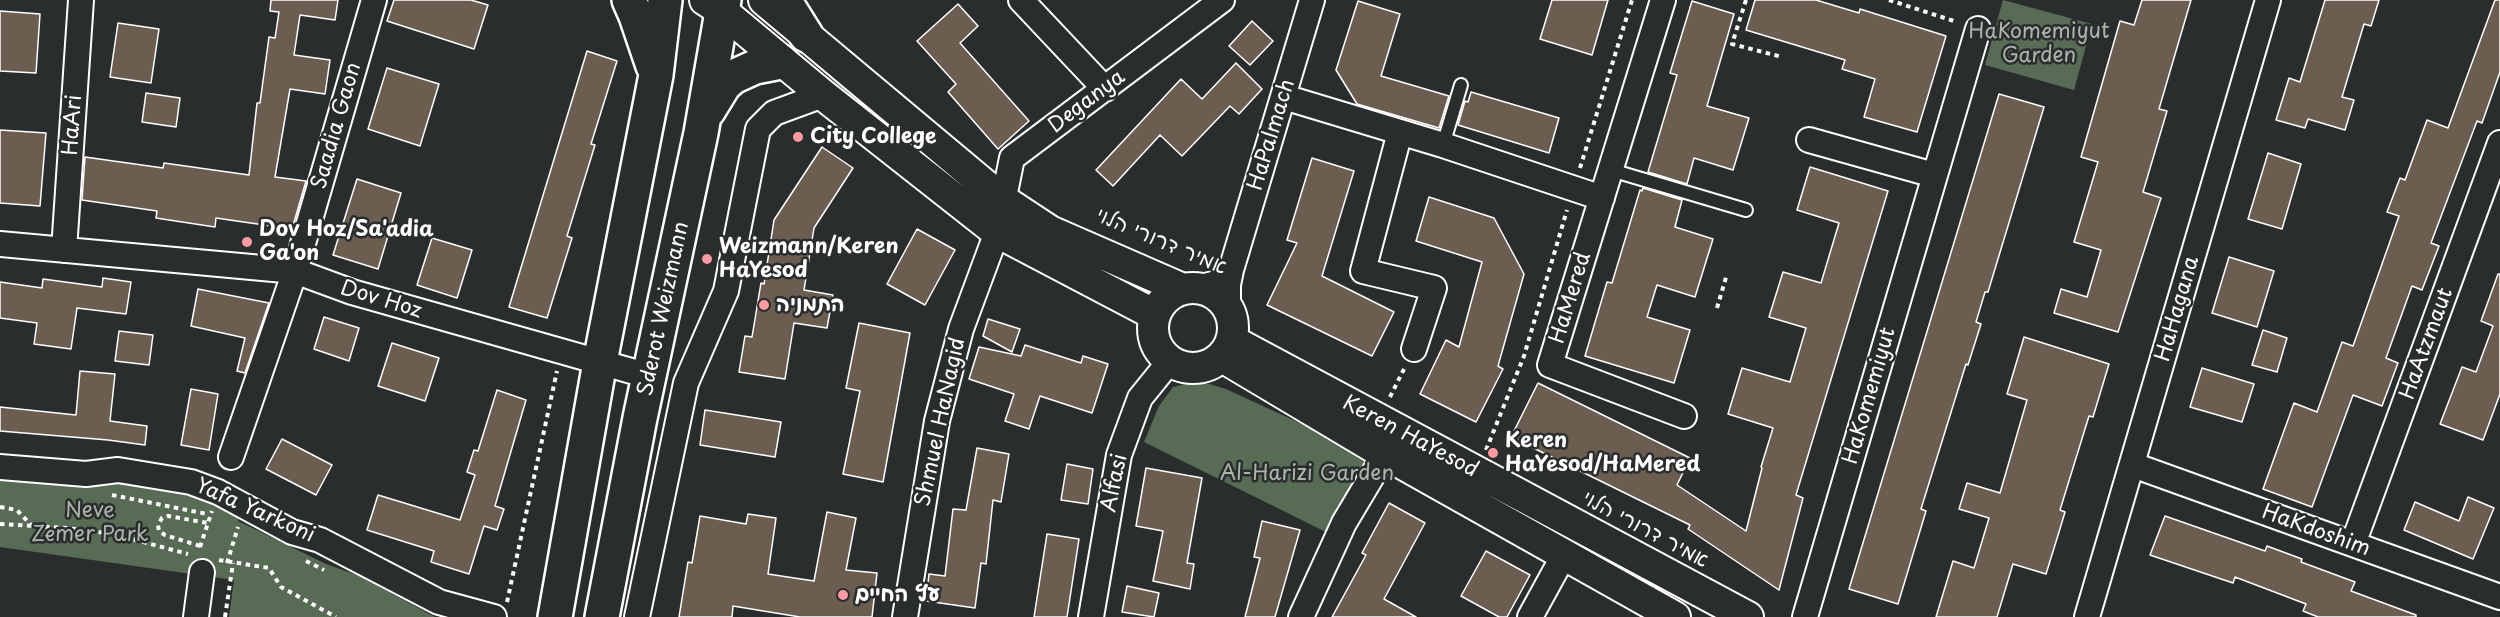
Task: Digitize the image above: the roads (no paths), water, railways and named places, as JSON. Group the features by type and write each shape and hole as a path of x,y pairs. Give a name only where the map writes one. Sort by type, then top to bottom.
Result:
{"main road":[{"path":"629,0 656,75"},
{"path":"555,617 600,362 656,75 664,0"},
{"path":"784,0 806,35"},
{"name":"Sderot Weizmann","path":"602,617 701,133 717,4"},
{"path":"701,133 716,97 733,77 755,67 782,62"}],"street":[{"name":"HaAri","path":"64,250 81,0"},
{"name":"Saadia Gaon","path":"231,457 295,271 374,0"},
{"path":"764,0 1003,200 1050,231 1190,288 1209,291 1219,297 1228,307 1233,329 1226,348 1212,363 1191,368 1170,361 1155,341 1153,328 1155,315 1166,299 1190,288 1221,282 1231,270"},
{"path":"1021,0 1105,89"},
{"name":"Deganya","path":"997,232 1012,158 1222,0"},
{"name":"HaPalmach","path":"1228,307 1231,270 1312,0"},
{"name":"HaMered","path":"1663,0 1550,365 1684,416"},
{"name":"HaHagana","path":"2087,617 2268,0"},
{"path":"717,4 782,62 997,232 1155,315"},
{"name":"HaKomemiyut","path":"1805,617 1977,29"},
{"path":"637,617 686,383 726,291 758,129 774,113 823,95"},
{"path":"1284,97 1443,145 1602,198"},
{"path":"1400,132 1363,271 1434,288 1414,349"},
{"path":"1809,140 1935,175"},
{"name":"HaAtzmaut","path":"2353,544 2500,143"},
{"name":"Shmuel HaNagid","path":"905,617 938,421 961,329 997,232"},
{"name":"Dov Hoz","path":"0,244 295,271 352,292 650,376"},
{"name":"Keren HaYesod","path":"1226,348 1380,421 1748,617"},
{"name":"Keren HaYesod","path":"1226,348 1564,555 1675,617"},
{"name":"Alfasi","path":"1091,617 1119,455 1140,398 1170,361"},
{"name":"HaKdoshim","path":"2133,465 2500,597"},
{"path":"1301,617 1344,523 1378,466"},
{"name":"Yafa Yarkoni","path":"0,467 86,474 118,470 191,482 218,492 292,532 320,540 439,602 500,612"},
{"path":"1530,617 1564,555"},
{"path":"195,617 200,564"}],"lane":[{"path":"1443,145 1461,85"},
{"path":"1611,170 1746,210"}],"place":[{"name":"City College","path":"798,137"},
{"name":"Dov Hoz/Sa'adia Ga'on","path":"247,242"},
{"name":"Weizmann/Keren HaYesod","path":"707,259"},
{"name":"התמניה","path":"764,305"},
{"name":"Keren HaYesod/HaMered","path":"1493,453"},
{"name":"עץ החיים","path":"843,595"}],"park label":[{"name":"HaKomemiyut Garden","path":"2039,44"},
{"name":"Al-Harizi Garden","path":"1307,474"},
{"name":"Neve Zemer Park","path":"90,523"}]}
